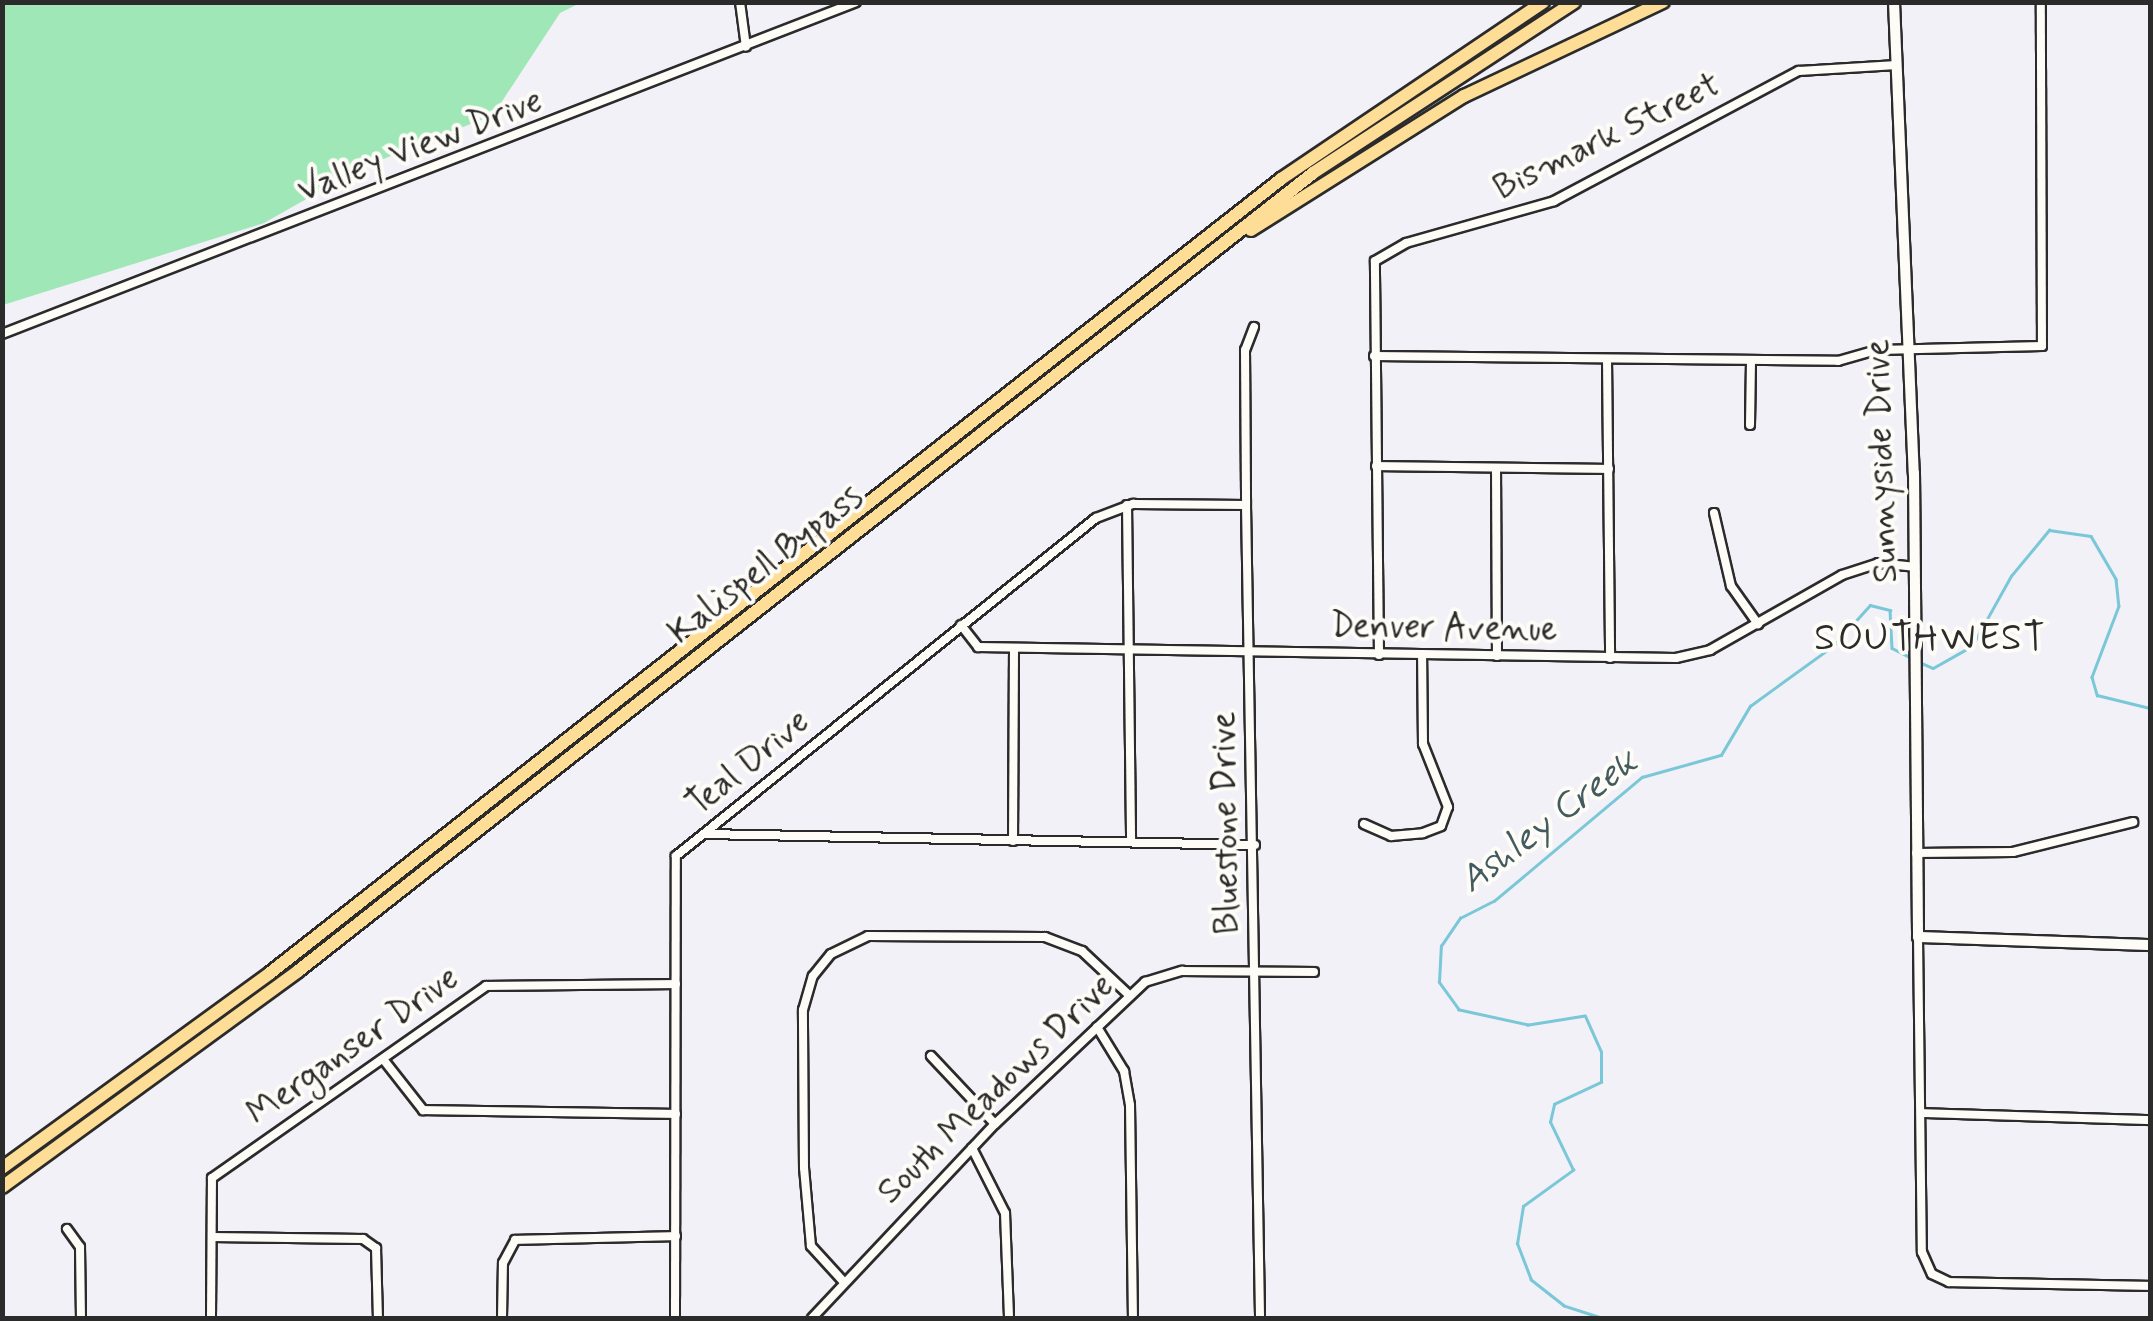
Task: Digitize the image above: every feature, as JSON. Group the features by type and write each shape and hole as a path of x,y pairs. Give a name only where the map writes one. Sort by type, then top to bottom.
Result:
{"highway":[{"name":"Kalispell Bypass","path":"2,1168 270,973 1280,179 1543,2"},
{"name":"Kalispell Bypass","path":"2,1187 298,971 1386,120 1574,2"},
{"path":"1214,251 1464,96 1664,2"}],"street":[{"path":"740,2 746,47"},
{"name":"Valley View Drive","path":"2,334 856,2"},
{"name":"Sunnyside Drive","path":"1894,2 1914,567 1922,1252 1932,1274 1949,1282 2150,1286"},
{"path":"1374,356 1838,361 1906,348 2042,346 2041,2"},
{"name":"Bismark Street","path":"1380,655 1372,275 1383,252 1554,200 1799,71 1897,65"},
{"name":"Bluestone Drive","path":"1254,327 1246,350 1246,505 1258,971 1260,1318"},
{"path":"1607,359 1610,658"},
{"path":"1750,360 1750,426"},
{"path":"1376,466 1608,468"},
{"path":"1496,468 1497,656"},
{"name":"Teal Drive","path":"675,1318 676,856 1083,526 1127,506 1246,505"},
{"path":"1127,506 1131,842"},
{"path":"1714,513 1731,586 1758,624"},
{"name":"Denver Avenue","path":"961,626 978,647 1610,658 1699,654 1842,575 1878,564 1914,567"},
{"path":"1013,841 1014,648"},
{"path":"1364,824 1390,836 1423,833 1441,826 1448,808 1426,757 1422,655"},
{"path":"1916,853 2013,852 2133,822"},
{"path":"703,834 1255,845"},
{"path":"842,1280 808,1238 804,1168 804,1001 830,954 879,936 1045,937 1082,950 1129,995"},
{"path":"1918,937 2150,945"},
{"name":"South Meadows Drive","path":"812,1318 842,1280 995,1124 1129,995 1168,973 1314,972"},
{"name":"Merganser Drive","path":"211,1318 212,1178 486,986 676,984"},
{"path":"1098,1028 1124,1071 1130,1105 1133,1318"},
{"path":"931,1056 995,1124"},
{"path":"382,1059 423,1110 676,1114"},
{"path":"1921,1114 2150,1120"},
{"path":"972,1148 1005,1213 1009,1318"},
{"path":"67,1229 80,1247 81,1318"},
{"path":"502,1318 503,1263 514,1240 676,1236"},
{"path":"212,1238 363,1238 376,1248 378,1318"}],"green space":[{"path":"3,2 580,3 560,13 493,115 361,168 264,223 3,305"}],"waterway":[{"name":"Ashley Creek","path":"1919,662 1933,668 1972,646 2011,576 2049,530 2091,536 2116,579 2119,606 2092,677 2097,695 2150,708"},
{"name":"Ashley Creek","path":"1601,1318 1564,1306 1531,1280 1517,1244 1523,1206 1573,1170 1550,1122 1554,1104 1601,1082 1601,1052 1585,1016 1528,1025 1459,1010 1439,982 1441,946 1460,918 1494,901 1642,777 1721,755 1750,706 1833,646 1870,605 1890,610 1892,648 1912,658"}],"district":[{"name":"SOUTHWEST","path":"1931,639"}]}
